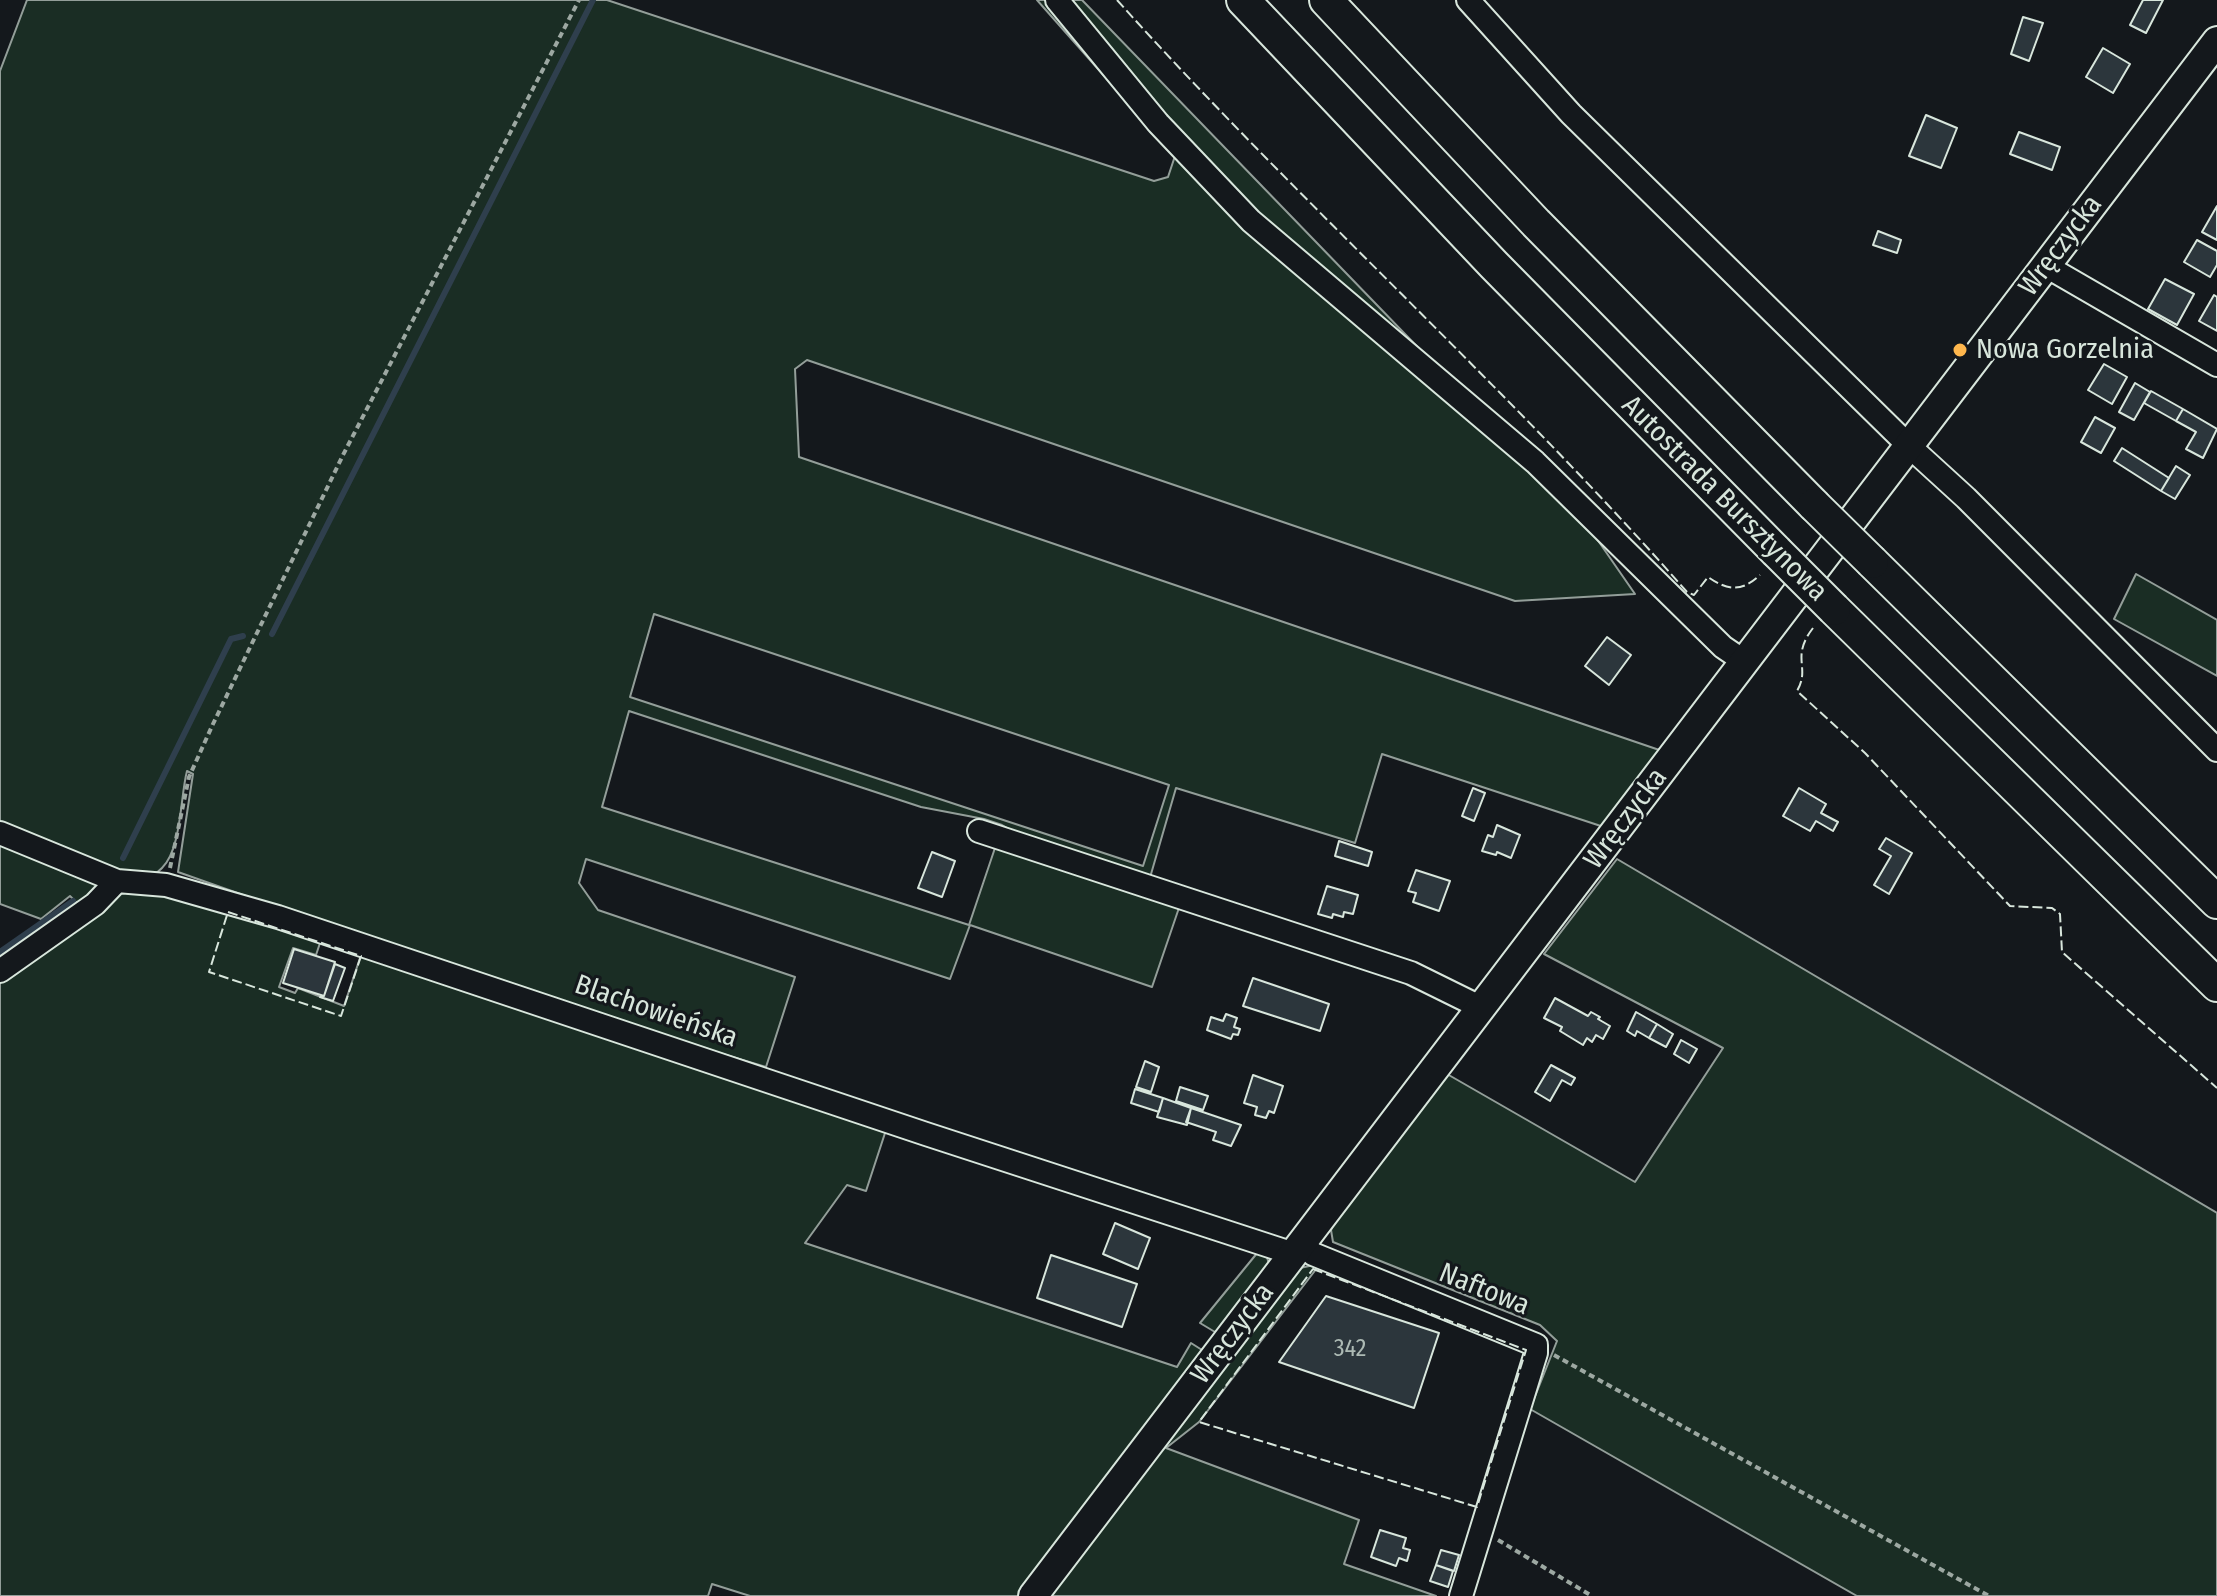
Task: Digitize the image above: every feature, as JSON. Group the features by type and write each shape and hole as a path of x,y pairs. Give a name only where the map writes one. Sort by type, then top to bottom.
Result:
{"highway":[{"name":"Autostrada Bursztynowa","path":"1243,0 1494,265 1776,551 2217,985"},
{"path":"1326,0 1536,223 1814,505 2217,902"}],"main road":[{"name":"Wręczycka","path":"1033,1596 2217,41"}],"street":[{"path":"1057,0 1158,123 1251,221 1535,462 1723,647 1745,662"},
{"path":"1468,0 1571,114 1977,509 2217,750"},
{"path":"2046,266 2217,365"},
{"path":"979,831 1411,973 1482,1008"},
{"name":"Blachowieńska","path":"0,833 117,881 166,885 278,917 926,1134 1298,1248"},
{"path":"0,971 95,904 117,881"},
{"name":"Naftowa","path":"1298,1248 1533,1342 1537,1351 1461,1596"}],"path":[{"path":"166,885 189,777 213,724 343,455 579,0"},
{"path":"1537,1351 1549,1353 1989,1596"},
{"path":"1481,1533 1592,1596"}],"green space":[{"path":"27,0 607,0 1154,181 1168,177 1175,156 1037,0 1082,0 1581,516 1635,594 1515,601 807,360 795,369 799,457 1674,755 1616,831 1382,754 1355,843 1176,788 1149,881 1030,841 984,819 921,807 629,711 602,807 969,925 997,842 1181,902 1152,987 970,925 950,979 586,859 579,883 598,910 795,977 766,1067 529,996 178,872 193,774 187,771 173,848 162,868 149,876 139,878 0,827 0,71","holes":["654,614 1169,785 1143,866 630,697"]},
{"path":"2136,574 2217,620 2217,676 2114,619"},
{"path":"0,839 103,882 79,905 70,896 41,919 0,904"},
{"path":"1617,859 2217,1213 2217,1596 1857,1596 1530,1409 1557,1341 1540,1325 1333,1242 1331,1230 1335,1220 1447,1074 1635,1182 1723,1048 1544,954"},
{"path":"124,890 195,898 320,943 316,955 293,948 279,987 295,993 298,988 344,1006 362,952 886,1130 866,1191 847,1185 805,1243 1177,1367 1191,1343 1202,1350 1203,1357 1020,1596 750,1596 712,1584 708,1596 0,1596 0,978"},
{"path":"1258,1252 1266,1254 1269,1264 1223,1329 1215,1332 1200,1323"},
{"path":"1314,1265 1317,1268 1199,1422 1166,1448 1359,1520 1344,1564 1436,1596 1046,1596 1300,1268"}],"building":[{"path":"2143,0 2163,0 2146,33 2130,25"},
{"path":"2023,17 2043,23 2029,61 2011,54"},
{"path":"2103,48 2130,64 2113,93 2086,77"},
{"path":"1926,115 1957,128 1941,168 1909,156"},
{"path":"2019,132 2060,147 2052,170 2010,154"},
{"path":"2217,206 2217,240 2202,232"},
{"path":"1878,231 1901,240 1897,253 1873,245"},
{"path":"2197,240 2217,251 2217,265 2210,277 2184,262"},
{"path":"2165,279 2194,294 2177,325 2148,309"},
{"path":"2214,295 2217,297 2217,331 2199,321"},
{"path":"2104,364 2127,377 2112,404 2088,390"},
{"path":"2135,383 2150,392 2134,420 2119,412"},
{"path":"2151,391 2183,409 2176,421 2144,403"},
{"path":"2183,409 2217,429 2203,458 2186,449 2196,432 2176,421"},
{"path":"2095,417 2115,428 2101,453 2081,442"},
{"path":"2122,448 2169,478 2161,491 2114,461"},
{"path":"2176,466 2190,475 2175,499 2161,491"},
{"path":"1607,637 1631,655 1609,685 1585,666"},
{"path":"1473,788 1485,793 1474,821 1462,816"},
{"path":"1799,788 1826,804 1821,813 1838,822 1833,831 1816,821 1810,831 1783,816"},
{"path":"1497,825 1520,835 1511,858 1497,852 1496,855 1482,851 1488,835 1493,837"},
{"path":"1886,838 1912,853 1889,894 1874,885 1891,856 1879,849"},
{"path":"1339,841 1372,852 1368,866 1335,856"},
{"path":"932,852 955,861 942,897 918,888"},
{"path":"1416,870 1450,881 1439,911 1413,902 1416,893 1408,891"},
{"path":"1327,886 1358,895 1353,914 1344,912 1343,917 1333,914 1332,918 1318,914"},
{"path":"294,949 335,962 324,996 283,983"},
{"path":"335,964 345,968 333,1001 320,997 324,996"},
{"path":"1253,978 1329,1004 1320,1031 1243,1006"},
{"path":"1555,998 1588,1016 1591,1012 1600,1017 1598,1019 1610,1026 1603,1039 1596,1035 1592,1042 1587,1038 1583,1045 1560,1031 1562,1027 1544,1018"},
{"path":"1636,1012 1657,1024 1649,1038 1637,1031 1635,1036 1627,1031"},
{"path":"1226,1014 1237,1018 1234,1027 1240,1029 1238,1035 1233,1034 1231,1039 1207,1030 1211,1017 1223,1021"},
{"path":"1657,1024 1673,1034 1666,1047 1649,1038"},
{"path":"1681,1040 1697,1049 1689,1063 1674,1054"},
{"path":"1145,1061 1159,1067 1151,1092 1136,1087"},
{"path":"1551,1065 1575,1078 1571,1085 1562,1080 1550,1101 1535,1092"},
{"path":"1253,1075 1283,1086 1274,1113 1269,1111 1266,1118 1255,1115 1257,1107 1244,1103"},
{"path":"1180,1087 1208,1096 1203,1110 1176,1101"},
{"path":"1135,1089 1163,1098 1159,1112 1131,1103"},
{"path":"1163,1098 1191,1108 1187,1125 1157,1117"},
{"path":"1191,1108 1241,1125 1231,1146 1213,1140 1216,1132 1186,1122"},
{"path":"1115,1223 1150,1238 1138,1269 1103,1254"},
{"path":"1051,1255 1137,1284 1122,1327 1037,1298"},
{"path":"1326,1296 1439,1333 1414,1408 1279,1362"},
{"path":"1380,1530 1406,1538 1403,1548 1410,1550 1407,1561 1399,1558 1396,1566 1371,1557"},
{"path":"1441,1550 1459,1555 1454,1571 1436,1565"},
{"path":"1436,1565 1453,1571 1448,1587 1430,1581"}],"waterway":[{"path":"272,634 593,0"},
{"path":"123,858 231,639 243,636"},
{"path":"0,952 73,901"}],"fence":[{"path":"1117,0 1258,150 1547,441 1687,592 1694,595 1708,577 1735,588 1760,575"},
{"path":"1813,628 1803,647 1801,683 1797,691 1865,753 2010,906 2052,908 2060,914 2062,952 2217,1088"},
{"path":"228,912 361,956 341,1016 209,972 228,912"},
{"path":"1313,1269 1526,1350 1477,1507 1199,1422 1313,1269"}],"place":[{"name":"Nowa Gorzelnia","path":"1960,350"}]}
